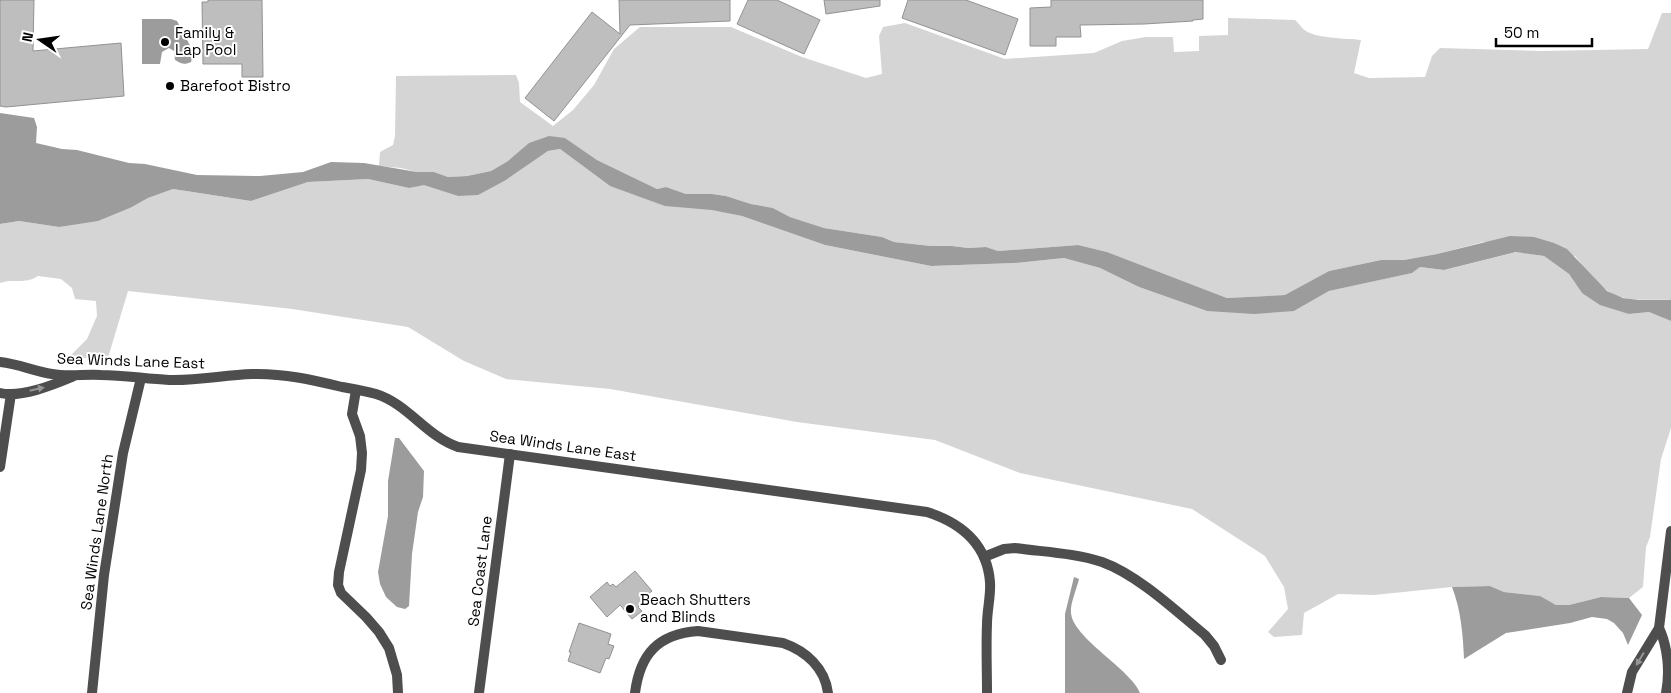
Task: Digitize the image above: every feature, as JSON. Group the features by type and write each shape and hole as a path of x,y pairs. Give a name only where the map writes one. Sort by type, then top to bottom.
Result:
{"street":[{"name":"Sea Winds Lane East","path":"0,362 13,363 51,374 73,376 104,375 196,380 251,374 318,381 377,395 392,401 436,437 458,447 927,512 944,518 966,533 978,546 984,557 990,581 986,622 987,693"},
{"path":"0,393 11,394 52,385 73,376"},
{"name":"Sea Winds Lane North","path":"92,693 104,575 122,462 141,378"},
{"path":"356,390 352,414 360,436 361,470 339,572 338,585 341,593 366,617 379,632 389,648 398,675 398,693"},
{"path":"0,467 11,394"},
{"name":"Sea Coast Lane","path":"479,693 510,454"},
{"path":"1627,693 1632,672 1659,628 1671,531"},
{"path":"984,557 993,552 1015,548 1084,557 1103,562 1131,577 1205,635 1214,646 1221,660"},
{"path":"1659,628 1664,639 1667,664 1668,681 1666,693"},
{"path":"635,693 640,670 649,653 659,643 685,632 698,631 783,643 795,647 817,665 824,677 828,693"}],"shaded area":[{"path":"1662,13 1671,13 1671,300 1636,299 1617,296 1603,287 1575,256 1483,242 1437,254 1404,260 1381,260 1329,271 1286,295 1227,298 1107,252 1078,245 998,251 986,247 931,246 894,242 882,237 824,228 790,217 773,208 751,204 726,196 686,194 666,187 657,189 597,160 565,138 508,161 491,171 467,176 448,177 434,172 417,172 379,166 380,152 393,145 395,136 396,76 516,75 519,83 520,102 553,126 573,110 594,85 614,49 640,27 731,27 802,57 866,78 882,74 879,36 883,27 905,23 1005,59 1094,53 1122,41 1146,37 1173,37 1174,52 1199,51 1199,36 1228,35 1228,18 1295,20 1311,34 1361,40 1354,73 1369,78 1425,77 1432,56 1440,48 1542,51 1648,49"},
{"name":"Family & Lap Pool","path":"142,19 171,19 177,21 194,53 191,62 183,64 175,60 174,51 169,48 162,52 160,64 142,64"},
{"path":"0,113 34,118 37,127 36,143 197,175 260,176 303,172 331,162 364,163 417,172 434,172 448,177 467,176 491,171 508,161 529,143 549,136 565,138 597,160 657,189 666,187 686,194 726,196 751,204 773,208 790,217 824,228 882,237 894,242 931,246 986,247 998,251 1078,245 1107,252 1227,298 1285,295 1329,271 1381,260 1404,260 1437,254 1510,236 1534,237 1567,249 1607,291 1623,298 1671,300 1671,321 1649,312 1629,314 1600,305 1582,293 1569,274 1544,256 1516,252 1444,270 1420,267 1412,273 1329,291 1294,311 1254,314 1207,311 1139,287 1100,268 1064,258 1015,263 931,266 825,245 742,216 712,210 665,206 610,186 560,149 548,151 506,180 478,195 458,196 424,185 409,188 368,179 308,182 251,201 173,189 148,198 98,221 59,227 19,221 0,224"},
{"path":"560,149 610,186 742,216 825,245 931,266 1015,263 1064,258 1100,268 1139,287 1207,311 1294,311 1329,291 1411,273 1420,267 1444,270 1517,252 1544,256 1569,274 1582,293 1629,314 1649,312 1671,321 1671,428 1661,459 1650,537 1646,547 1643,587 1629,598 1601,597 1569,605 1556,605 1539,596 1504,592 1490,586 1452,587 1374,595 1338,594 1304,613 1302,635 1274,637 1268,632 1288,609 1284,587 1265,556 1192,509 1020,473 935,440 797,422 610,389 506,379 464,361 408,327 292,309 128,291 107,361 70,356 87,339 97,316 96,301 75,299 72,288 61,279 38,276 24,281 0,283 0,224 19,221 59,227 132,207 148,198 173,189 251,201 308,182 368,179 409,188 424,184 458,196 506,180 548,151"},
{"path":"395,438 399,438 424,471 423,497 418,512 412,554 409,606 405,609 397,607 386,597 380,584 378,572 388,516 388,481"},
{"path":"1074,577 1079,579 1071,609 1074,622 1091,643 1126,674 1140,693 1065,693 1065,614"},
{"path":"1490,586 1504,592 1540,596 1556,605 1569,605 1601,597 1629,598 1642,615 1628,645 1623,633 1614,623 1607,619 1592,617 1570,623 1506,633 1464,659 1458,605 1452,587"}],"building":[{"path":"0,0 34,0 33,51 121,43 124,96 0,106"},
{"path":"208,0 262,0 263,77 242,77 242,64 203,64 202,2 208,2"},
{"path":"619,0 730,0 730,21 630,25 554,121 525,98 592,12 620,34"},
{"path":"748,0 777,0 820,20 804,54 737,24"},
{"path":"824,0 880,0 880,6 826,14"},
{"path":"908,0 966,0 1018,19 1005,55 902,18"},
{"path":"1051,0 1203,0 1203,19 1144,24 1080,25 1081,37 1056,37 1056,46 1030,46 1030,8 1051,7"},
{"path":"635,571 652,591 647,595 649,598 638,607 642,611 632,619 620,605 607,617 590,597 607,582 610,586 613,584 616,587"},
{"path":"579,623 611,634 608,644 614,646 609,659 606,658 600,673 568,661 571,652 569,652"}],"place":[{"name":"Family & Lap Pool","path":"165,42"},
{"name":"Barefoot Bistro","path":"170,86"},
{"name":"Beach Shutters and Blinds","path":"630,609"}]}
